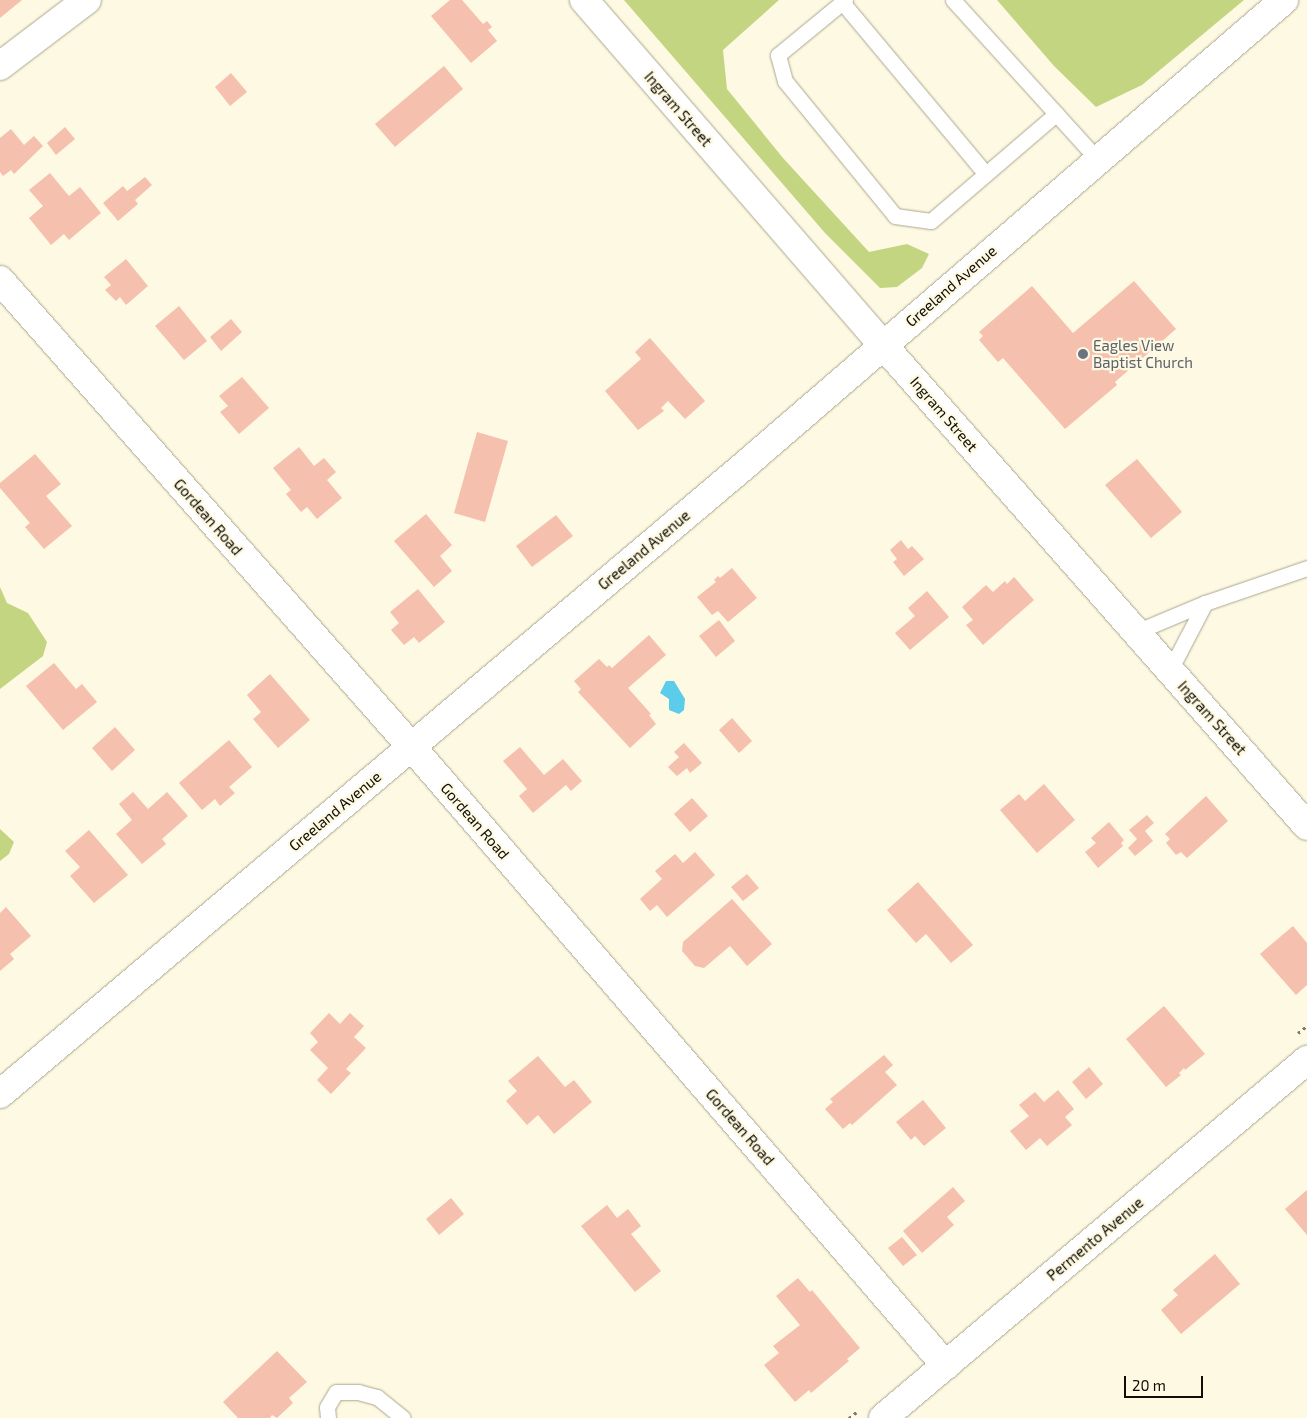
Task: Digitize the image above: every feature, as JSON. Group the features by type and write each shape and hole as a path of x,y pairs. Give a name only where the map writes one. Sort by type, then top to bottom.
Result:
{"street":[{"path":"0,66 87,0"},
{"name":"Ingram Street","path":"584,0 883,345 1307,826"},
{"name":"Greeland Avenue","path":"0,1094 745,465 1284,0"},
{"name":"Gordean Road","path":"0,280 410,747 946,1366"},
{"name":"Permento Avenue","path":"883,1418 1307,1060"}],"lane":[{"path":"953,0 1098,160"},
{"path":"986,174 843,1 778,55 785,81 895,216 931,221 986,174 1056,114"},
{"path":"1136,632 1205,603 1307,568"},
{"path":"1170,670 1205,603"},
{"path":"328,1418 327,1408 336,1392 358,1392 377,1397 403,1418"}],"green space":[{"path":"624,0 779,0 723,50 727,89 783,158 869,252 907,244 929,254 922,268 897,287 880,288 825,233"},
{"path":"997,0 1244,0 1142,85 1096,107 1054,66"},
{"path":"0,587 7,603 28,613 47,642 43,656 0,689"},
{"path":"0,829 14,842 9,854 0,861"}],"water":[{"path":"666,681 674,681 685,699 684,710 679,714 669,710 669,699 660,693"}],"building":[{"path":"0,0 22,0 0,18"},
{"path":"450,0 462,0 483,24 487,21 492,27 488,30 497,41 471,63 431,16"},
{"path":"444,66 463,89 395,147 375,124"},
{"path":"231,73 247,92 230,106 215,87"},
{"path":"65,127 75,139 56,155 47,143"},
{"path":"11,129 24,145 34,136 43,146 14,174 11,170 3,176 0,172 0,138"},
{"path":"50,173 69,196 80,187 101,213 69,240 64,234 51,245 29,218 43,206 29,190"},
{"path":"145,177 152,185 135,200 138,204 118,221 103,203 123,186 127,191"},
{"path":"126,259 148,286 126,305 120,297 116,301 105,290 111,285 104,277"},
{"path":"1134,281 1176,329 1115,382 1117,385 1065,429 1003,358 998,362 979,340 983,336 979,332 1032,286 1073,333"},
{"path":"179,306 207,341 184,360 155,326"},
{"path":"231,319 242,332 221,351 210,337"},
{"path":"650,338 705,401 685,419 668,401 661,408 664,411 638,430 605,391 641,359 635,352"},
{"path":"242,377 269,408 239,434 220,412 228,406 219,396"},
{"path":"477,432 508,441 485,522 454,513"},
{"path":"299,447 314,466 324,458 336,472 327,480 342,498 317,519 307,507 301,512 286,494 291,490 273,468"},
{"path":"35,454 61,484 46,496 72,526 44,549 25,527 30,523 0,488 0,483"},
{"path":"1137,459 1182,512 1151,538 1105,485"},
{"path":"426,514 452,545 440,556 452,571 434,587 394,541"},
{"path":"556,515 573,536 532,567 516,546"},
{"path":"901,540 908,549 912,546 924,559 904,576 893,562 897,559 890,550"},
{"path":"732,568 757,598 728,622 718,611 712,615 697,597 716,582 714,580 718,576 720,578"},
{"path":"1014,577 1034,600 983,645 966,625 973,620 962,607 986,585 993,592 1005,581 1007,584"},
{"path":"418,589 445,622 419,643 414,637 404,645 391,630 399,623 390,612"},
{"path":"927,591 949,617 910,650 895,633 915,616 908,608"},
{"path":"719,620 735,641 716,657 699,636"},
{"path":"649,635 666,655 628,688 651,714 649,715 656,724 630,748 578,692 581,689 574,681 599,659 607,667 609,665 612,668"},
{"path":"54,663 76,689 82,684 97,702 63,730 26,686"},
{"path":"270,674 310,720 278,748 253,719 261,712 247,695"},
{"path":"732,718 752,741 739,753 719,730"},
{"path":"115,727 135,750 112,771 92,748"},
{"path":"229,740 252,767 229,787 235,793 220,806 215,799 202,810 179,783"},
{"path":"684,743 702,763 690,773 687,768 677,776 668,767 679,757 674,752"},
{"path":"520,747 544,775 563,759 582,781 571,791 566,785 533,813 519,796 527,789 503,761"},
{"path":"1044,784 1075,820 1037,853 1000,810 1019,794 1025,801"},
{"path":"133,792 148,809 167,792 188,816 162,839 166,844 142,864 116,834 132,820 119,804"},
{"path":"1206,796 1228,821 1187,858 1181,852 1176,855 1166,843 1170,839 1165,834"},
{"path":"692,798 708,816 690,832 674,814"},
{"path":"1147,815 1154,823 1145,831 1153,841 1135,856 1128,848 1137,839 1129,830"},
{"path":"1109,822 1124,840 1121,843 1123,846 1098,868 1085,852 1096,843 1091,838"},
{"path":"89,830 128,875 94,903 70,876 80,867 65,851"},
{"path":"695,852 715,875 667,917 657,905 650,911 640,899 662,879 655,871 675,854 683,863"},
{"path":"747,874 759,888 743,901 731,887"},
{"path":"918,882 973,945 951,963 926,934 916,943 887,910"},
{"path":"732,899 772,944 747,966 730,946 704,968 695,966 682,951 683,942"},
{"path":"6,907 31,936 10,954 14,959 0,971 0,913"},
{"path":"1293,926 1307,943 1307,985 1296,995 1260,954"},
{"path":"1164,1006 1205,1054 1185,1070 1184,1068 1179,1073 1181,1075 1166,1087 1126,1039"},
{"path":"329,1013 340,1024 350,1013 364,1026 354,1037 366,1048 346,1069 351,1073 331,1094 317,1080 328,1068 310,1050 318,1042 310,1033"},
{"path":"884,1055 893,1065 885,1072 897,1085 852,1125 850,1123 843,1129 825,1109 833,1102 830,1099"},
{"path":"538,1056 565,1087 574,1080 592,1102 554,1134 538,1115 527,1125 506,1101 517,1091 508,1081"},
{"path":"1089,1067 1103,1084 1086,1099 1072,1082"},
{"path":"1058,1090 1074,1109 1065,1117 1072,1125 1047,1146 1040,1138 1026,1150 1010,1131 1029,1116 1019,1105 1035,1092 1044,1102"},
{"path":"923,1100 946,1128 924,1146 915,1136 911,1140 896,1122"},
{"path":"953,1187 965,1201 947,1217 954,1225 922,1253 903,1231"},
{"path":"1307,1190 1307,1235 1285,1209"},
{"path":"451,1198 464,1214 439,1235 426,1219"},
{"path":"607,1205 617,1218 628,1209 641,1226 631,1234 661,1271 635,1292 581,1226"},
{"path":"902,1237 917,1255 903,1266 888,1248"},
{"path":"1215,1254 1240,1284 1181,1334 1161,1310 1178,1295 1173,1290"},
{"path":"798,1278 810,1292 812,1290 860,1348 847,1359 849,1361 811,1393 809,1390 795,1402 764,1365 779,1353 773,1346 800,1325 776,1296"},
{"path":"277,1351 307,1382 289,1398 293,1403 277,1418 272,1415 270,1418 238,1418 223,1402"}],"place":[{"name":"Eagles View Baptist Church","path":"1083,354"}]}
